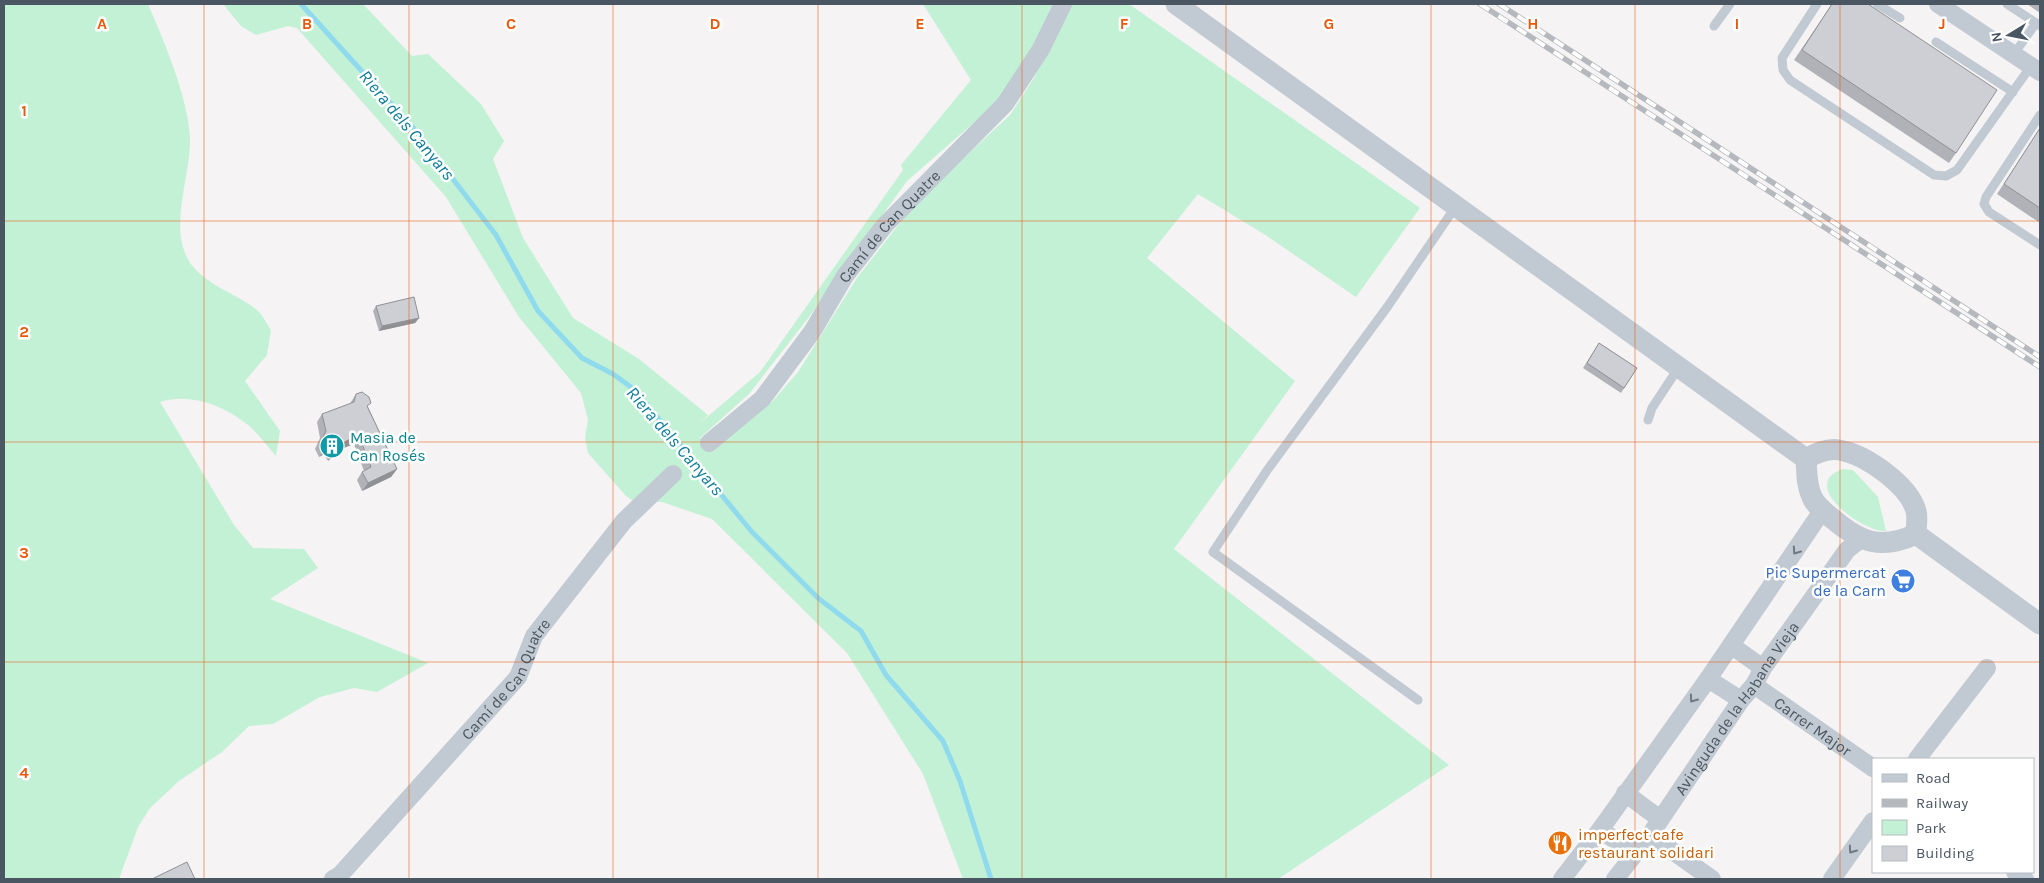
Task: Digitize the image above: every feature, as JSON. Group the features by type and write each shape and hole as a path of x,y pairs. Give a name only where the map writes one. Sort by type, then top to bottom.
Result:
{"street":[{"name":"Camí de Can Quatre","path":"709,443 762,399 812,332 845,276 884,224 1005,104 1041,49 1063,4"},
{"path":"1176,4 1806,459"},
{"path":"1938,4 2036,69"},
{"path":"1806,459 1818,452 1838,449 1857,455 1875,466 1901,487 1916,510 1916,534"},
{"path":"1806,459 1807,482 1813,498 1822,511 1861,539 1892,542 1901,541 1916,534"},
{"name":"Camí de Can Quatre","path":"333,879 340,875 518,677 534,636 624,521 673,474"},
{"path":"1562,879 1600,830 1732,646 1822,511"},
{"path":"1916,534 2040,624"},
{"name":"Avinguda de la Habana Vieja","path":"1616,879 1650,835 1741,700 1754,685 1763,668 1847,550 1861,539"},
{"path":"1732,646 1763,668"},
{"path":"1918,758 1987,668"},
{"path":"1708,679 1741,700"},
{"name":"Carrer Major","path":"1754,685 1872,767"},
{"path":"1626,793 1660,818"},
{"path":"1832,879 1872,822"},
{"path":"1600,830 1636,853"},
{"path":"1650,835 1712,879"}],"lane":[{"path":"1714,26 1730,4"},
{"path":"1817,4 1782,58 1783,70 1790,80 1934,175 1946,176 1957,170 2013,92 2036,69"},
{"path":"1877,4 1900,18"},
{"path":"2007,4 2038,24 2014,54"},
{"path":"1936,42 2013,92"},
{"path":"2040,115 1986,197 1984,204 1988,212 2040,245"},
{"path":"1418,700 1213,552 1268,469 1388,306 1456,206"},
{"path":"1648,420 1652,408 1679,367"}],"green space":[{"path":"4,4 148,4 175,73 186,110 189,128 190,144 182,199 181,241 190,263 198,272 207,280 258,311 271,330 267,355 245,381 280,431 276,456 248,425 215,405 182,399 160,402 234,525 253,548 304,549 318,568 270,599 428,663 377,692 354,688 320,697 273,724 249,726 222,752 179,781 150,808 138,827 119,879 4,879"},
{"path":"223,4 363,4 412,56 428,54 481,104 504,141 493,159 523,238 573,318 639,359 708,415 700,423 760,372 903,170 901,165 971,80 923,4 1055,4 1030,57 994,105 907,181 809,317 749,394 700,438 710,451 772,402 798,372 857,278 917,201 1010,115 1034,78 1070,4 1129,4 1420,208 1356,297 1264,234 1198,194 1147,258 1295,381 1174,549 1449,765 1278,879 963,879 923,774 847,653 712,519 662,502 633,501 626,496 588,453 585,438 588,420 581,393 519,317 446,197 297,28 288,26 256,35 241,26"},
{"path":"1843,469 1853,470 1878,497 1886,531 1876,530 1850,516 1830,496 1827,485 1831,476"}],"building":[{"path":"1832,4 1868,4 1997,90 1956,153 1802,50"},
{"path":"2040,128 2040,208 2004,184"},
{"path":"414,297 419,318 382,326 376,306"},
{"path":"1599,343 1637,368 1624,388 1587,363"},
{"name":"Masia de Can Rosés","path":"362,392 369,397 371,403 367,406 397,469 368,483 362,472 371,467 359,436 346,441 333,454 329,447 325,450 321,442 326,431 322,414 354,402 356,394"},
{"path":"187,862 195,879 152,879"}],"waterway":[{"name":"Riera dels Canyars","path":"301,4 416,131 496,235 538,311 582,358 613,374 635,390 752,532 818,598 861,631 886,675 943,741 960,781 991,879"}],"railway":[{"path":"1480,4 2040,367"},
{"path":"1499,4 2040,357"}],"place":[{"name":"Masia de Can Rosés","path":"332,446"},
{"name":"Pic Supermercat de la Carn","path":"1903,581"},
{"name":"imperfect cafe restaurant solidari","path":"1560,843"}]}
